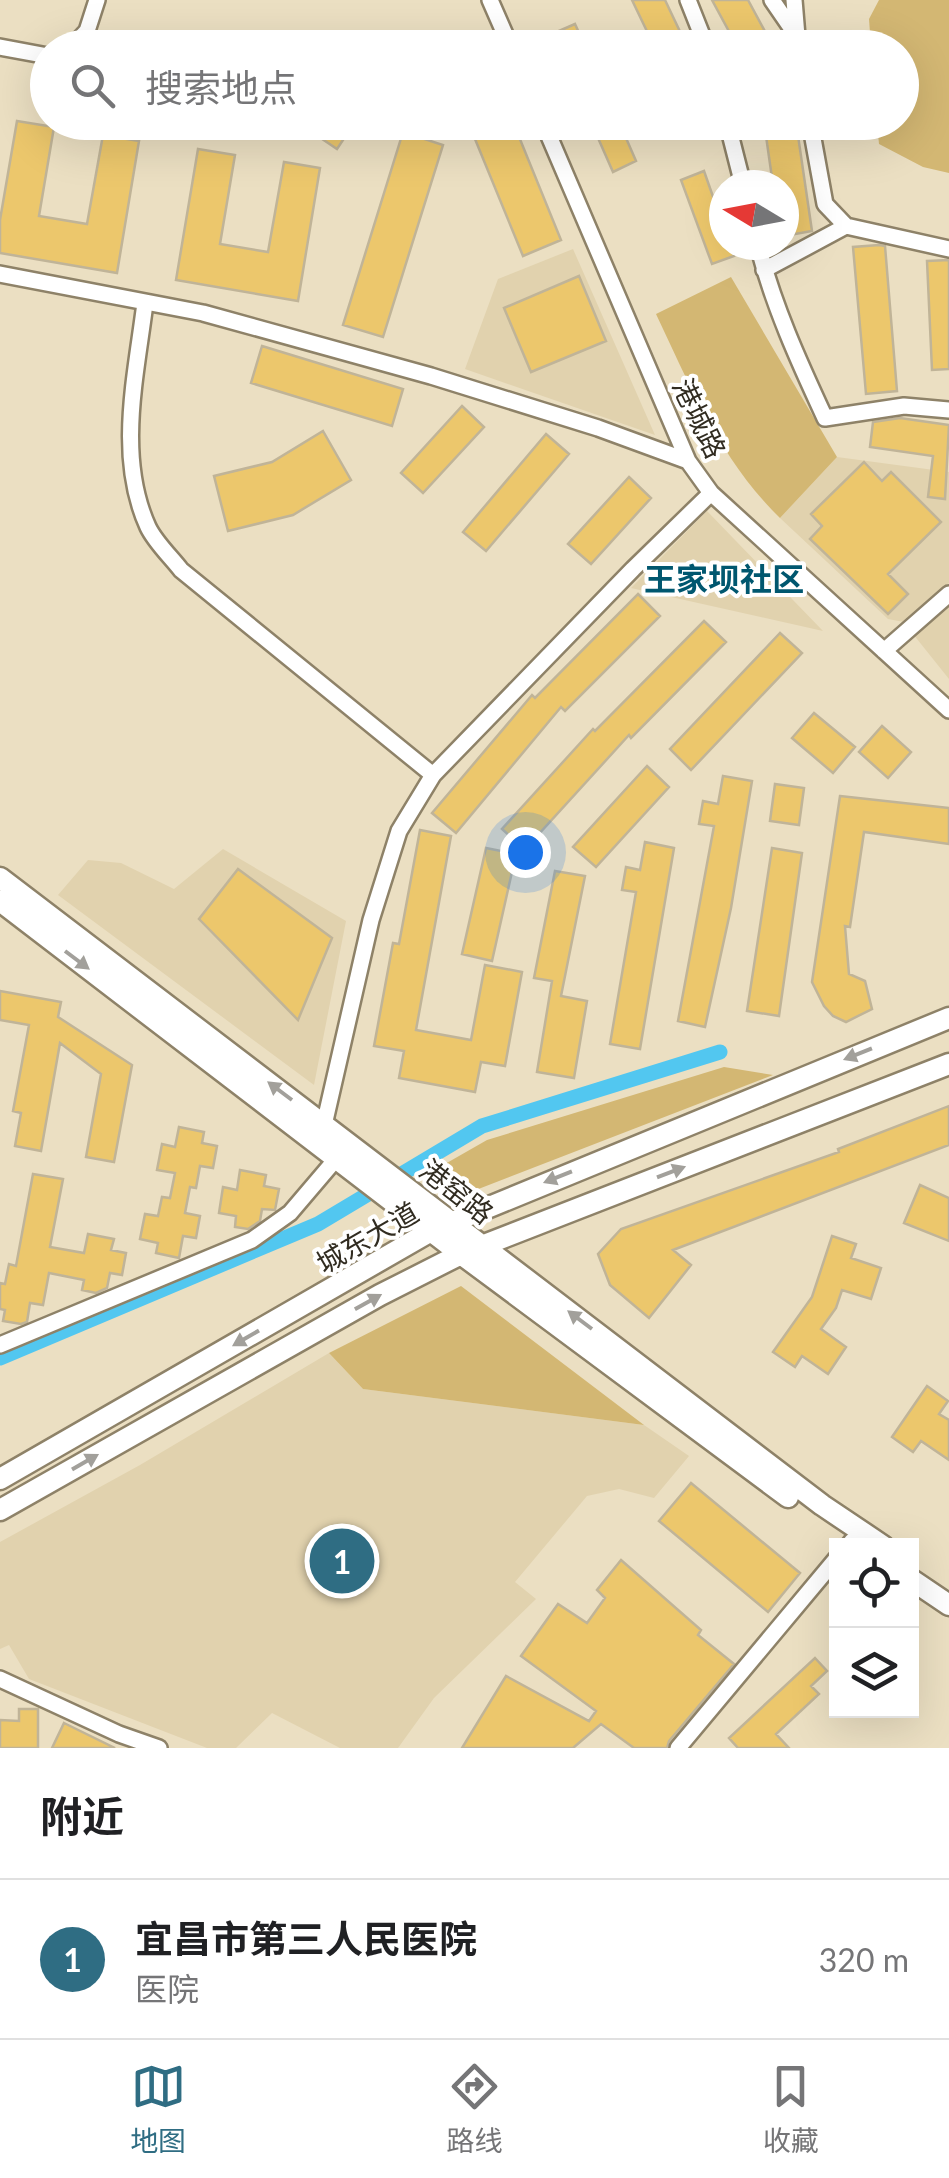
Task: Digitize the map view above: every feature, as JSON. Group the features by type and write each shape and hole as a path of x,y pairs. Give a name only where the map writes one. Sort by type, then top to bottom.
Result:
{"main road":[{"name":"港窑路","path":"0,878 324,1125 347,1159"},
{"name":"港窑路","path":"4,910 347,1159 412,1202 453,1221 822,1505 871,1538"},
{"name":"城东大道","path":"5,1473 431,1231 949,1018"},
{"name":"城东大道","path":"0,1510 380,1295 461,1254 949,1064"},
{"name":"港窑路","path":"412,1202 431,1231 845,1538"},
{"path":"919,1569 949,1589"},
{"path":"919,1585 949,1605"}],"street":[{"path":"87,30 97,0"},
{"path":"490,0 503,30"},
{"path":"688,0 702,30"},
{"path":"772,0 790,30"},
{"path":"794,0 796,30"},
{"path":"0,46 30,52"},
{"name":"港城路","path":"551,140 688,461 712,494 949,710"},
{"path":"732,140 740,170"},
{"path":"813,140 824,204 846,226 949,249"},
{"path":"764,270 846,226"},
{"path":"762,260 803,370 826,418 904,406 949,410"},
{"path":"0,274 203,313 431,376 598,428 688,461"},
{"path":"145,303 128,433 136,488 148,529 182,570 432,774"},
{"path":"324,1125 370,920 399,830 432,774 712,494"},
{"path":"884,651 949,594"},
{"path":"0,1345 252,1240 290,1213 347,1159"},
{"path":"678,1748 829,1568"},
{"path":"0,1679 118,1734 160,1748"}],"shaded area":[{"path":"879,0 949,0 949,173 923,167 879,144 879,140 919,140 919,30 870,30 869,19"},
{"path":"573,249 655,435 465,369 498,279"},
{"path":"731,277 837,457 780,518 724,448 656,314"},
{"path":"837,457 949,472 949,583 904,622 888,619 780,518"},
{"name":"王家坝社区","path":"707,511 823,631 631,588"},
{"path":"949,602 949,679 913,634"},
{"path":"223,849 346,921 314,1085 58,895 88,860 121,863 174,889"},
{"path":"724,1067 773,1075 463,1195 431,1172 487,1140"},
{"path":"461,1286 644,1425 363,1389 329,1353"},
{"path":"329,1353 363,1389 644,1425 689,1456 654,1498 619,1489 587,1496 515,1582 536,1599 434,1698 398,1748 340,1748 272,1713 236,1748 207,1748 29,1679 9,1645 0,1649 0,1542"}],"building":[{"path":"632,0 665,0 679,30 646,30"},
{"path":"712,0 748,0 764,30 728,30"},
{"path":"17,121 30,123 30,140 52,140 39,216 87,224 102,140 139,141 117,273 0,253 0,220"},
{"path":"324,140 343,140 337,149"},
{"path":"401,140 428,140 443,145 383,337 343,325"},
{"path":"475,140 520,140 561,240 523,256"},
{"path":"599,140 627,140 636,161 613,172"},
{"path":"767,140 799,140 812,231 799,233 799,170 771,170"},
{"path":"198,149 235,155 220,244 268,252 284,162 320,168 298,301 176,280"},
{"path":"704,171 709,185 709,256 681,180"},
{"path":"885,246 897,391 866,394 853,247"},
{"path":"949,260 949,369 932,370 927,261"},
{"path":"579,276 606,341 531,372 504,308"},
{"path":"262,346 403,389 392,426 251,383"},
{"path":"462,406 484,427 423,493 401,473"},
{"path":"900,418 949,425 945,499 928,497 933,456 870,447 873,422"},
{"path":"323,431 351,480 293,515 228,531 214,476 272,462"},
{"path":"546,434 569,454 486,551 463,532"},
{"path":"864,462 882,481 891,472 941,522 888,574 908,594 888,614 810,539 822,526 811,514"},
{"path":"629,477 651,498 591,564 568,544"},
{"path":"638,594 660,616 565,711 561,707 456,833 432,813 532,695 535,698"},
{"path":"704,621 726,642 631,738 629,735 527,847 522,847 502,829 593,729"},
{"path":"780,633 802,653 691,770 670,749"},
{"path":"814,713 855,747 833,773 792,738"},
{"path":"882,726 911,752 888,778 859,752"},
{"path":"647,766 669,787 596,867 573,847"},
{"path":"723,776 752,781 731,908 705,1027 678,1021 714,826 699,824 703,801 718,804"},
{"path":"775,784 804,788 799,825 770,821"},
{"path":"840,796 949,808 949,844 864,832 850,927 845,926 849,974 865,981 872,1009 846,1022 824,1006 812,982"},
{"path":"420,830 451,836 416,1030 471,1040 485,965 522,972 505,1066 481,1062 475,1092 399,1078 404,1051 374,1046 393,943 399,944"},
{"path":"645,842 674,848 640,1049 610,1044 636,892 622,890 626,867 640,870"},
{"path":"486,848 516,854 492,961 462,954"},
{"path":"772,848 802,853 779,1016 747,1011"},
{"path":"238,869 332,938 298,1020 199,919"},
{"path":"555,871 585,876 561,996 587,1001 574,1078 537,1072 552,981 534,978"},
{"path":"0,991 61,1002 58,1017 132,1065 114,1162 86,1157 101,1074 60,1043 41,1151 15,1146 21,1113 13,1111 29,1025 0,1020"},
{"path":"949,1106 949,1145 673,1250 691,1265 649,1318 610,1285 598,1254 621,1229 839,1152 838,1149"},
{"path":"179,1127 204,1132 202,1143 217,1146 213,1168 200,1166 196,1188 190,1187 185,1213 200,1216 196,1238 183,1236 179,1258 156,1253 158,1243 140,1239 145,1214 158,1216 162,1197 170,1198 175,1173 157,1170 162,1144 175,1147"},
{"path":"240,1170 266,1175 264,1186 279,1189 275,1210 262,1209 260,1221 248,1229 235,1227 236,1216 219,1213 223,1187 237,1190"},
{"path":"33,1174 63,1179 50,1247 84,1253 88,1234 114,1239 111,1250 126,1253 122,1275 110,1273 107,1288 96,1293 82,1290 84,1280 49,1273 43,1305 30,1303 27,1322 21,1324 3,1321 0,1283 5,1284 9,1264 16,1266"},
{"path":"920,1185 949,1198 949,1241 904,1223"},
{"path":"832,1236 856,1244 851,1258 881,1268 871,1299 842,1290 836,1308 821,1329 846,1347 828,1374 802,1356 795,1367 773,1352 812,1297"},
{"path":"927,1386 948,1401 939,1414 949,1420 949,1460 921,1441 913,1452 892,1437"},
{"path":"691,1483 800,1573 768,1612 659,1521"},
{"path":"621,1560 701,1630 698,1635 734,1664 667,1748 634,1748 601,1724 573,1748 462,1748 506,1676 589,1721 596,1711 521,1656 558,1604 587,1623 605,1598 597,1590"},
{"path":"815,1658 827,1671 811,1686 819,1694 776,1734 789,1748 738,1748 729,1738"},
{"path":"19,1709 38,1709 38,1748 0,1748 0,1720 19,1721"},
{"path":"64,1723 115,1748 52,1748"}],"waterway":[{"path":"0,1358 318,1224 482,1126 720,1052"}],"place":[{"name":"宜昌市第三人民医院","path":"342,1561"}],"district":[{"name":"王家坝社区","path":"724,578"}]}
